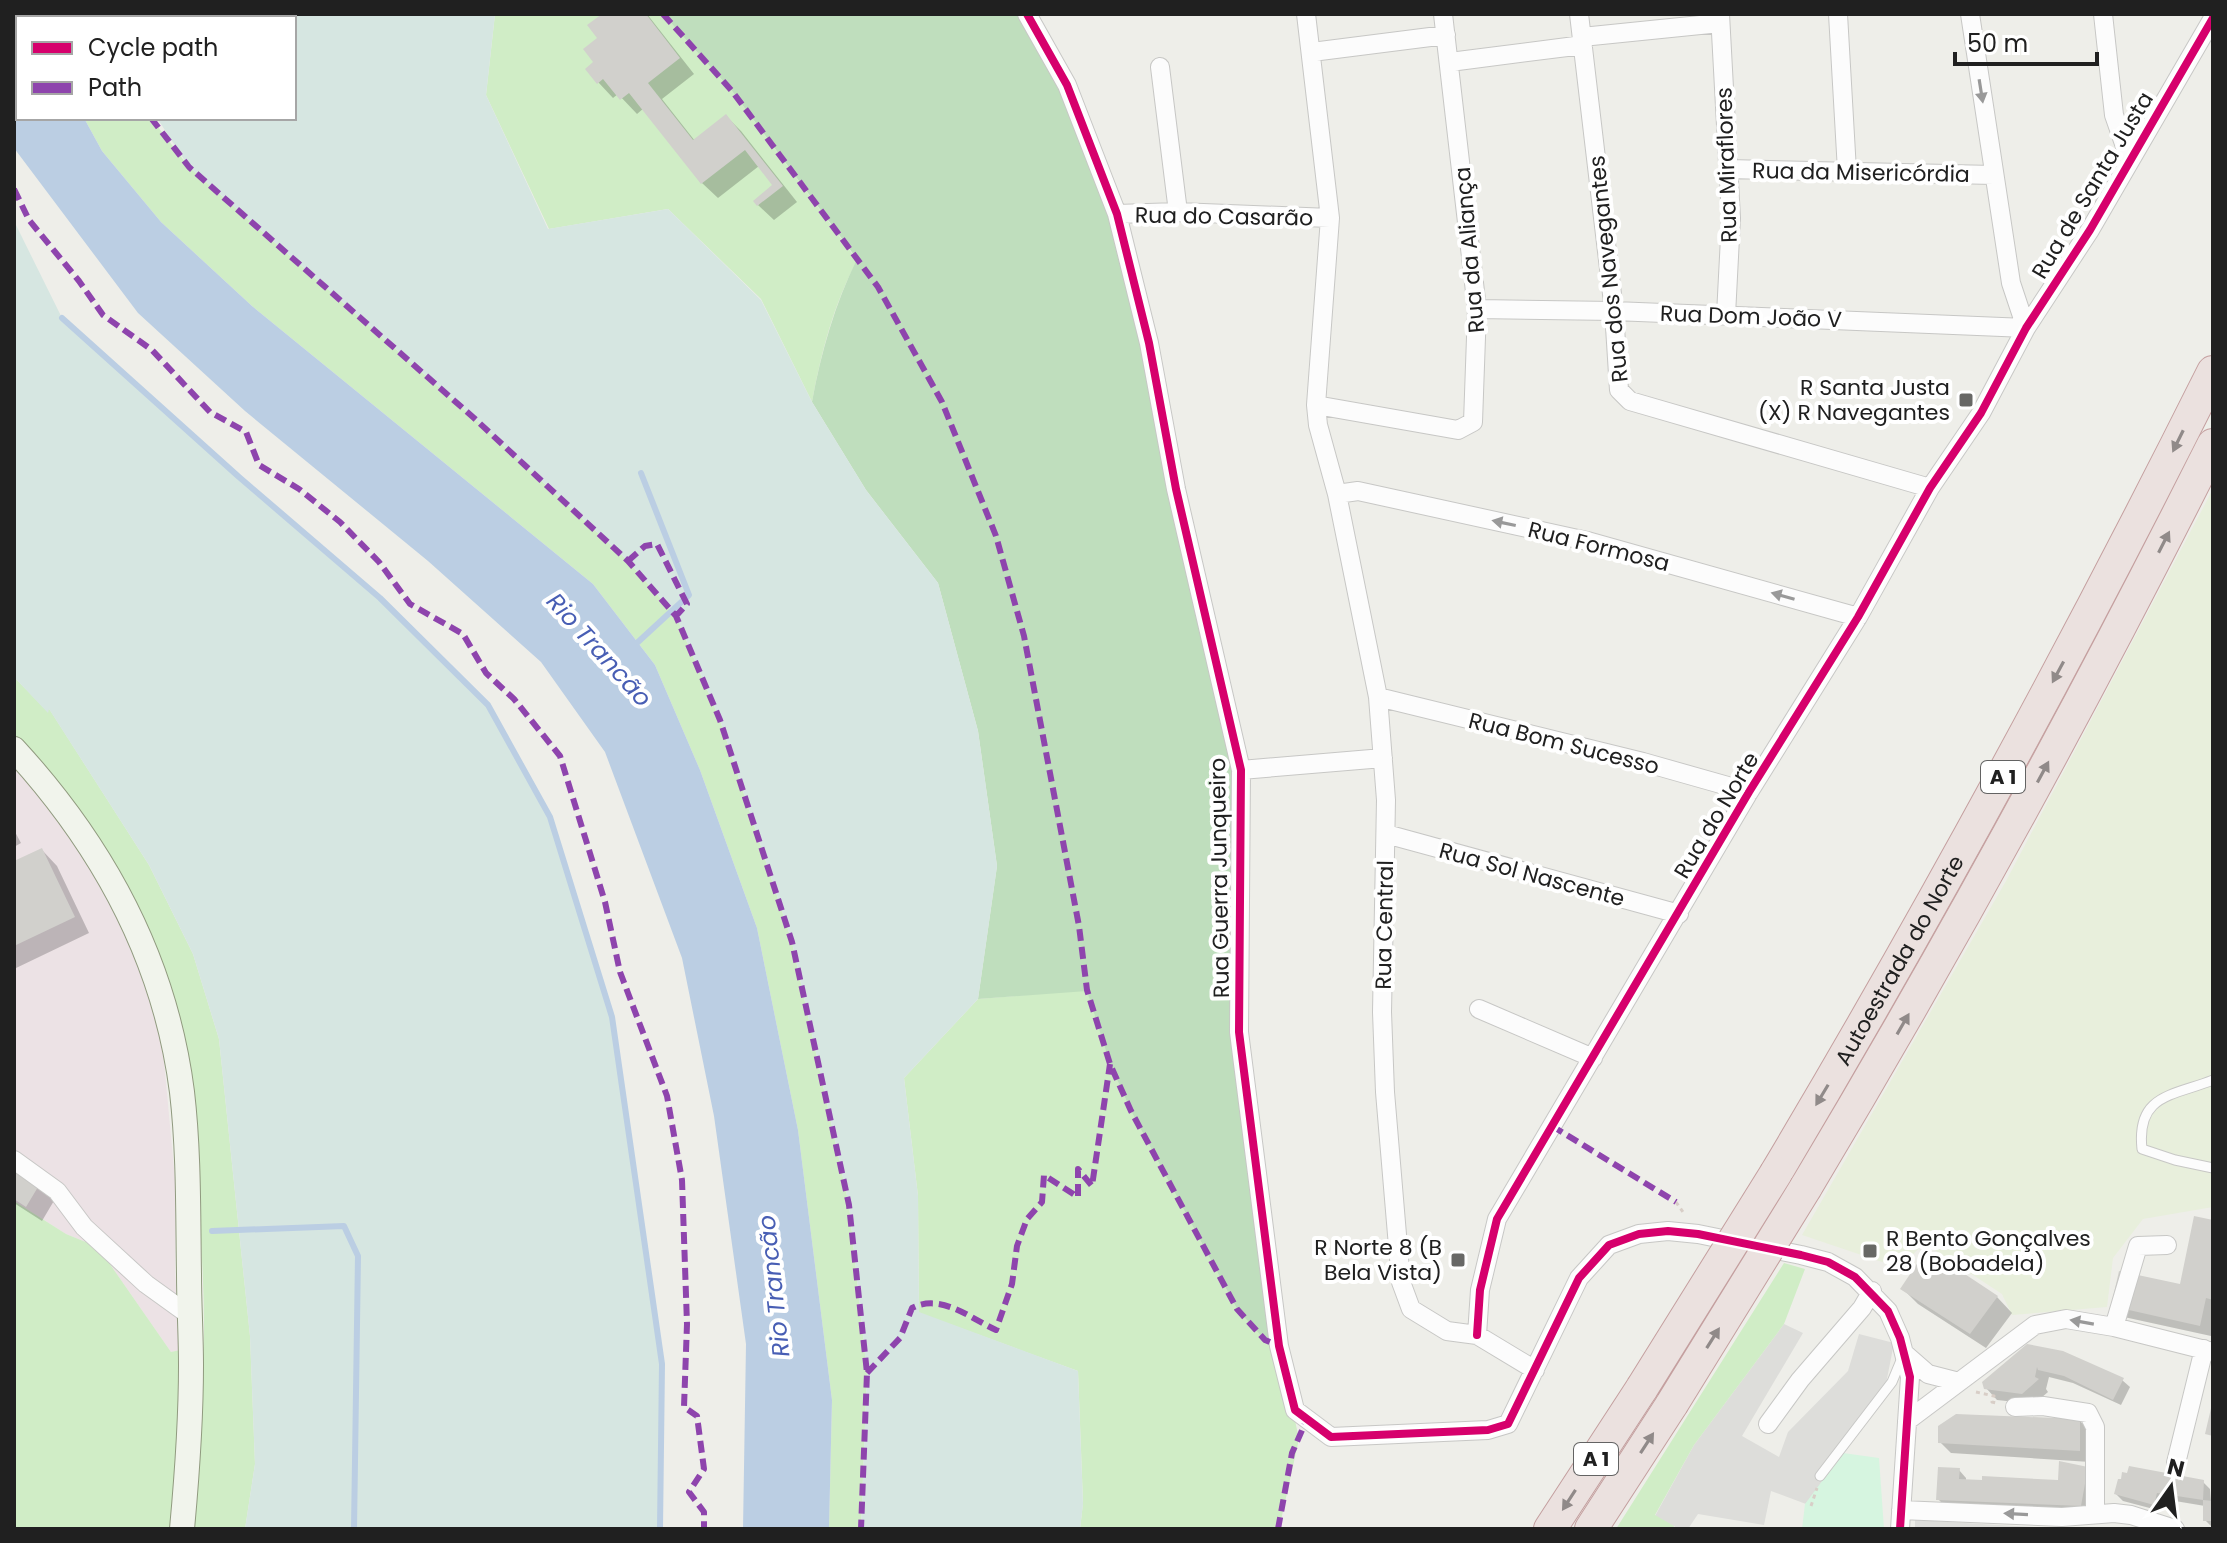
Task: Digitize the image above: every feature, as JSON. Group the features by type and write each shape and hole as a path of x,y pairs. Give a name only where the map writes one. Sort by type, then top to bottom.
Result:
{"highway":[{"name":"Autoestrada do Norte","path":"1550,1529 1776,1173 1972,834 2123,550 2213,372"},
{"name":"Autoestrada do Norte","path":"1591,1529 1806,1187 1937,966 2110,646 2213,445"}],"street":[{"name":"Rua Guerra Junqueiro","path":"1027,14 1067,85 1117,214 1149,343 1176,489 1241,770 1239,1032 1279,1346 1295,1410 1331,1437 1488,1430 1508,1424 1535,1370"},
{"name":"Rua Central","path":"1306,14 1330,218 1316,405 1318,425 1337,494 1378,697 1383,758 1386,834 1382,1012 1385,1092 1401,1282 1411,1309 1447,1331 1477,1335 1535,1370"},
{"name":"Rua da Aliança","path":"1316,405 1458,430 1473,422 1477,309 1443,14"},
{"name":"Rua dos Navegantes","path":"1579,14 1614,311 1619,390 1630,401 1930,488"},
{"path":"1838,14 1847,171"},
{"path":"1970,14 2011,283 2026,328"},
{"path":"2103,14 2114,115 2129,158"},
{"name":"Rua de Santa Justa","path":"2026,328 2090,230 2213,18"},
{"path":"1450,62 1720,19"},
{"name":"Rua Miraflores","path":"1720,19 1731,218 1726,315"},
{"path":"1312,52 1446,35"},
{"path":"1160,67 1178,212"},
{"name":"Rua da Misericórdia","path":"1728,169 1994,175"},
{"name":"Rua do Casarão","path":"1117,214 1178,212 1330,218"},
{"name":"Rua Dom João V","path":"1477,309 1614,311 2026,328"},
{"name":"Rua do Norte","path":"1477,1335 1480,1290 1497,1219 1749,792 1858,617 1930,488 1981,413 2026,328"},
{"name":"Rua Formosa","path":"1337,494 1358,491 1587,541 1858,617"},
{"name":"Rua Bom Sucesso","path":"1378,697 1643,762 1749,792"},
{"path":"14,749 46,783 95,851 127,908 153,967 171,1029 182,1093 187,1166 191,1398 182,1529"},
{"path":"1241,770 1383,758"},
{"name":"Rua Sol Nascente","path":"1386,834 1679,914"},
{"path":"1479,1009 1593,1058"},
{"path":"14,1160 57,1191 84,1227 146,1284 189,1315"},
{"path":"1535,1370 1579,1278 1609,1245 1639,1234 1668,1231 1698,1234 1828,1262 1872,1291 1888,1311 1904,1353 1910,1377 1900,1529"},
{"path":"2114,1327 2138,1246 2167,1245"},
{"path":"1768,1424 1800,1380 1862,1308 1872,1291"},
{"path":"1907,1421 2035,1325 2066,1319 2114,1327 2208,1350 2176,1463"},
{"path":"1904,1353 1928,1374 1959,1382"},
{"path":"2015,1407 2043,1406 2088,1413 2095,1427 2095,1514"},
{"path":"1901,1510 2062,1523 2095,1514 2131,1515 2175,1529"}],"lane":[{"path":"2213,1080 2158,1099 2148,1113 2141,1134 2142,1149 2213,1168"},
{"path":"1820,1476 1892,1382 1904,1353"}],"path":[{"path":"1982,1393 1994,1396 1992,1402"},
{"path":"1811,1506 1820,1476"}],"shaded area":[{"path":"495,14 486,95 548,229 668,209 761,300 812,402 866,490 938,583 978,731 997,866 978,999 904,1078 918,1196 919,1312 1078,1371 1083,1504 1080,1529 861,1529 867,1373 849,1205 792,942 720,720 676,616 628,561 474,418 189,167 158,120 296,120 296,16 98,16"},
{"path":"14,221 62,318 380,598 488,705 550,817 612,1017 662,1364 660,1529 245,1529 255,1464 250,1336 219,1039 193,954 149,865 49,709 48,713 14,677"},
{"path":"14,766 60,821 109,897 143,977 162,1040 176,1190 175,1269 180,1350 171,1352 98,1247 66,1234 14,1201"},
{"path":"1784,1324 1803,1333 1742,1436 1779,1457 1788,1432 1848,1371 1859,1334 1894,1343 1883,1399 1806,1504 1771,1491 1764,1525 1698,1514 1688,1529 1679,1529 1655,1516 1694,1445"},
{"path":"1915,1520 2049,1528 2049,1529 1915,1529"}],"green space":[{"path":"495,14 663,14 732,91 857,260 829,329 812,402 761,299 668,209 549,229 486,95"},
{"path":"663,14 1029,14 1117,214 1241,770 1239,1032 1279,1346 1265,1340 1237,1309 1131,1111 1110,1064 1087,991 978,999 997,866 978,731 938,583 866,490 812,402 830,329 857,259 732,91"},
{"path":"85,120 153,120 189,167 474,418 628,561 676,616 720,720 792,942 849,1205 867,1373 861,1529 829,1529 832,1400 798,1130 757,928 700,770 655,665 593,584 252,306 161,222 102,151"},
{"path":"2213,489 2213,1207 2143,1219 2113,1258 2107,1307 2012,1315 2002,1294 1924,1243 1900,1268 1802,1235 2006,881"},
{"path":"14,677 48,712 48,707 149,865 193,954 219,1039 250,1336 255,1464 245,1529 188,1529 204,1354 204,1307 191,1096 187,1058 175,1002 147,927 111,859 67,795 14,734"},
{"path":"1087,990 1110,1064 1131,1111 1237,1309 1279,1346 1299,1439 1279,1529 1080,1529 1083,1503 1078,1371 919,1313 918,1196 904,1078 978,999"},
{"path":"14,1201 66,1234 98,1247 171,1352 180,1350 180,1422 172,1529 14,1529"},
{"path":"1784,1263 1805,1269 1784,1324 1694,1445 1655,1515 1674,1526 1673,1529 1616,1529"},
{"path":"1843,1453 1879,1458 1884,1529 1802,1529 1805,1504"}],"water":[{"name":"Rio Trancão","path":"14,14 29,14 16,16 16,120 85,120 102,151 161,222 252,306 593,584 655,665 700,770 757,928 798,1130 832,1400 829,1529 743,1529 746,1344 714,1116 682,958 605,752 541,662 428,561 245,411 138,313 14,148"}],"building":[{"path":"602,14 646,14 680,58 648,83 693,140 726,114 783,186 757,206 753,201 772,185 745,150 701,184 629,93 620,100 603,79 597,84 585,69 593,62 583,49 597,38 587,25"},
{"path":"42,848 75,917 14,946 14,861"},
{"path":"14,1166 41,1182 26,1207 14,1199"},
{"path":"2194,1216 2213,1220 2213,1300 2206,1298 2200,1326 2111,1306 2119,1271 2180,1284"},
{"path":"1927,1249 1998,1296 1970,1334 1900,1289"},
{"path":"2027,1344 2063,1351 2124,1378 2113,1400 2064,1376 2038,1370 2037,1367 2035,1377 2039,1379 2022,1394 1984,1389 1982,1382"},
{"path":"2213,1404 2213,1436 2205,1434"},
{"path":"1956,1414 2080,1419 2080,1451 1938,1443 1938,1426"},
{"path":"2059,1461 2088,1467 2081,1506 1936,1500 1938,1467 1960,1468 1959,1479 1982,1480 1982,1476 2058,1480"},
{"path":"2129,1466 2204,1480 2203,1500 2157,1493 2154,1505 2114,1494 2118,1479 2121,1479 2122,1472 2127,1473"},
{"path":"2203,1500 2213,1501 2213,1521 2203,1521"}],"waterway":[{"path":"62,318 380,598 488,705 550,817 612,1017 662,1364 660,1529"},
{"path":"638,642 689,595 641,473"},
{"path":"212,1231 344,1226 358,1256 354,1529"}],"marked path":[{"path":"663,14 732,91 878,287 942,402 996,536 1024,636 1079,926 1087,990 1110,1064 1131,1111 1237,1309 1265,1340 1279,1346"},
{"path":"153,120 189,167 474,418 628,561 676,616 720,720 792,942 849,1205 867,1373 861,1529"},
{"path":"14,189 29,220 103,315 152,350 210,412 246,432 259,465 299,489 340,522 379,562 410,604 463,634 486,673 514,699 560,756 605,902 620,972 667,1096 682,1180 687,1324 684,1407 697,1416 704,1469 689,1492 704,1512 704,1529"},
{"path":"628,561 645,546 657,544 687,604 676,616"},
{"path":"867,1373 900,1338 912,1308 923,1304 944,1305 996,1330 1012,1284 1017,1246 1027,1219 1042,1202 1044,1175 1078,1197 1078,1169 1092,1186 1110,1064"},
{"path":"1552,1126 1676,1202"},
{"path":"1278,1529 1292,1453 1307,1419"}],"cycle path":[{"path":"1027,14 1067,85 1117,214 1149,343 1176,489 1241,770 1239,1032 1279,1346 1295,1410 1331,1437 1488,1430 1508,1424 1579,1278 1609,1245 1639,1234 1668,1231 1698,1234 1828,1262 1855,1277 1888,1311 1900,1338 1910,1377 1900,1529"},
{"path":"1477,1335 1480,1290 1497,1219 1749,792 1858,617 1930,488 1981,413 2026,328 2090,230 2213,18"}],"place":[{"name":"R Santa Justa (X) R Navegantes","path":"1966,400"},
{"name":"R Bento Gonçalves 28 (Bobadela)","path":"1870,1251"},
{"name":"R Norte 8 (B Bela Vista)","path":"1458,1260"}]}
